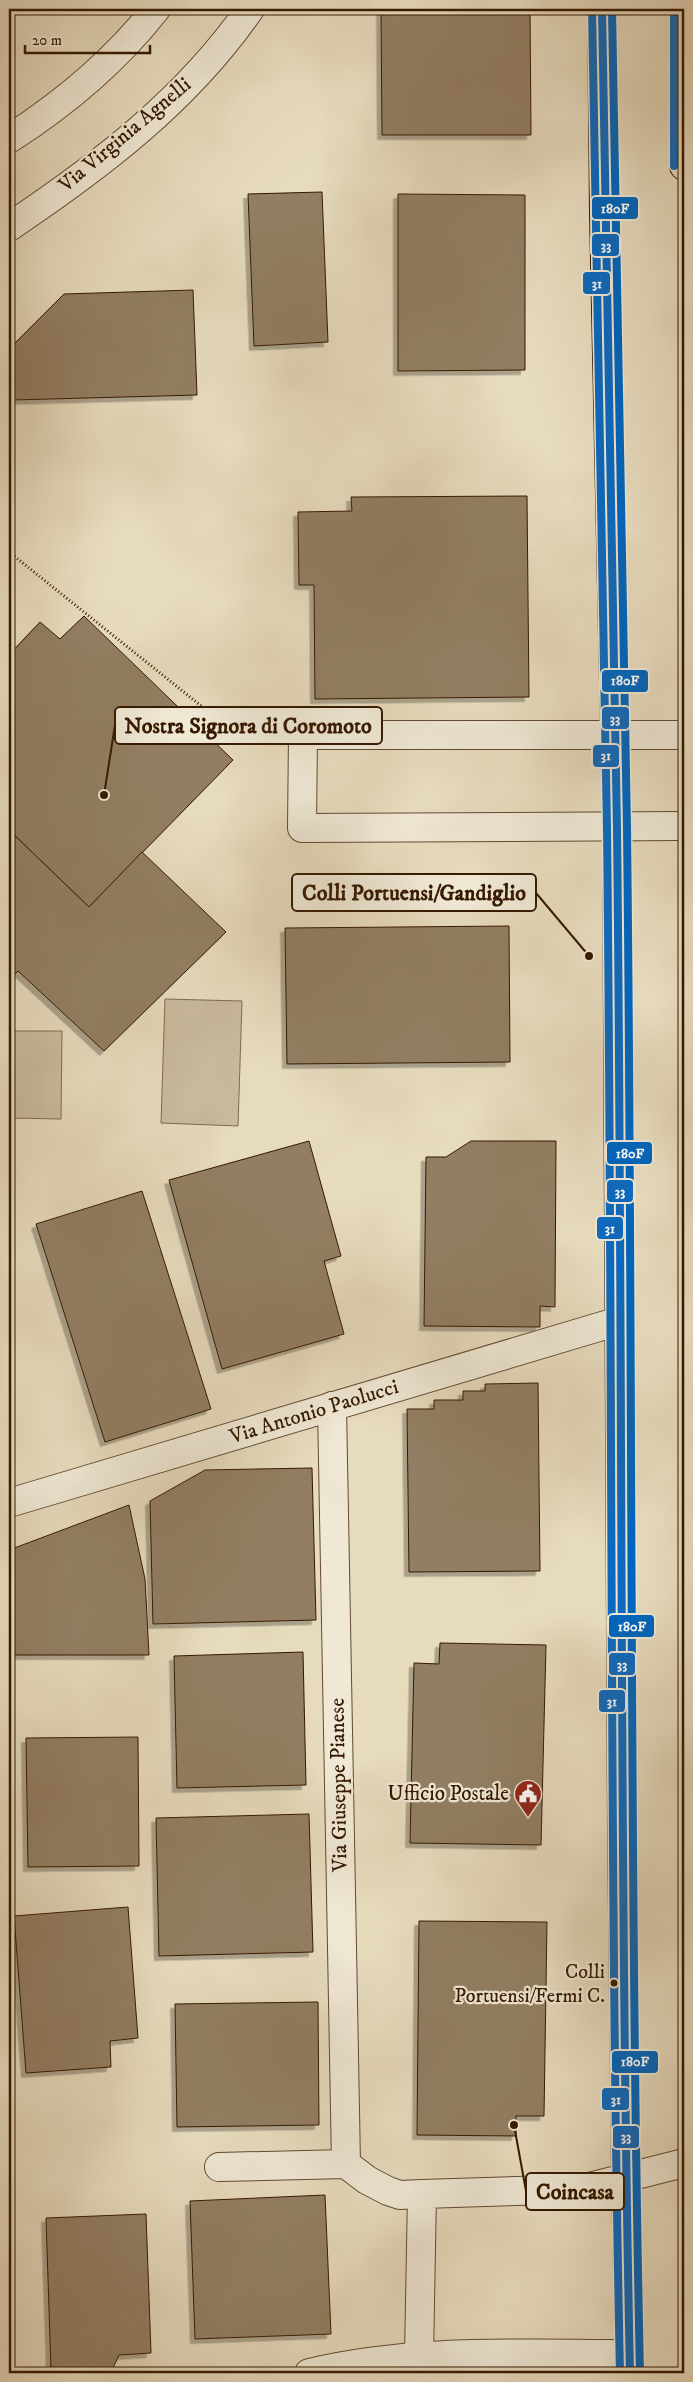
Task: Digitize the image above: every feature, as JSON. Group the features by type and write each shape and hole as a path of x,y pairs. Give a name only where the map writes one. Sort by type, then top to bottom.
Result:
{"main road":[{"path":"602,9 604,214 616,735 626,2179 630,2364"},
{"path":"684,9 684,166"}],"street":[{"path":"9,138 84,84 113,58 156,9"},
{"name":"Via Virginia Agnelli","path":"9,226 88,173 153,118 219,51 250,9"},
{"path":"684,735 303,735 302,828 684,826"},
{"name":"Via Antonio Paolucci","path":"9,1503 619,1321"},
{"name":"Via Giuseppe Pianese","path":"332,1406 346,2164"},
{"path":"219,2167 346,2164 367,2180 388,2191 400,2194 422,2194 581,2189 684,2163"},
{"path":"419,2356 422,2194"},
{"path":"309,2373 368,2361 419,2356 630,2364"}],"path":[{"path":"9,552 210,713 278,712"}],"shaded area":[{"path":"165,999 242,1001 238,1126 161,1123"},
{"path":"9,1031 62,1031 61,1119 9,1118"}],"building":[{"path":"381,9 530,9 531,135 382,135"},
{"path":"322,192 328,342 254,346 248,194"},
{"path":"398,194 525,195 525,370 398,371"},
{"path":"193,290 197,395 13,400 11,347 64,294"},
{"path":"527,496 529,697 315,699 314,585 299,585 298,512 352,511 351,497"},
{"path":"84,616 233,760 89,907 9,830 9,655 40,622 60,639"},
{"path":"9,830 89,907 142,852 226,932 104,1051 18,971 9,980"},
{"path":"509,926 510,1062 287,1064 285,928"},
{"path":"309,1141 341,1256 324,1261 344,1334 222,1369 169,1180"},
{"path":"471,1141 556,1141 555,1307 540,1306 540,1327 424,1326 426,1157 446,1157"},
{"path":"142,1191 211,1409 105,1442 36,1224"},
{"path":"538,1383 540,1571 409,1572 407,1409 434,1409 434,1400 463,1400 463,1391 485,1391 485,1384"},
{"path":"312,1468 316,1620 153,1624 150,1501 205,1470"},
{"path":"129,1505 145,1579 149,1655 9,1655 13,1605 9,1594 9,1550"},
{"path":"440,1643 546,1645 541,1845 410,1843 414,1663 439,1664"},
{"path":"303,1652 306,1785 177,1788 174,1656"},
{"path":"138,1737 139,1866 28,1867 26,1738"},
{"path":"309,1814 313,1952 159,1956 156,1818"},
{"path":"128,1907 138,2038 110,2041 111,2067 26,2073 14,1916"},
{"path":"419,1921 547,1922 544,2116 516,2116 516,2136 417,2135"},
{"path":"318,2002 319,2125 177,2127 175,2004"},
{"path":"325,2195 331,2334 195,2339 190,2201"},
{"path":"146,2214 151,2353 119,2355 113,2368 51,2370 46,2218"}],"transit line":[{"name":"31","path":"592,9 607,829 614,1987 620,2373"},
{"name":"33","path":"602,9 617,829 624,1987 630,2373"},
{"name":"180F","path":"612,9 627,828 634,1987 640,2373"},
{"name":"31","path":"674,9 674,166"},
{"name":"33","path":"684,9 684,166"}],"place":[{"name":"Nostra Signora di Coromoto","path":"104,795"},
{"name":"Colli Portuensi/Gandiglio","path":"589,956"},
{"name":"Ufficio Postale","path":"528,1818"},
{"name":"Colli Portuensi/Fermi C.","path":"614,1983"},
{"name":"Coincasa","path":"514,2125"}]}
